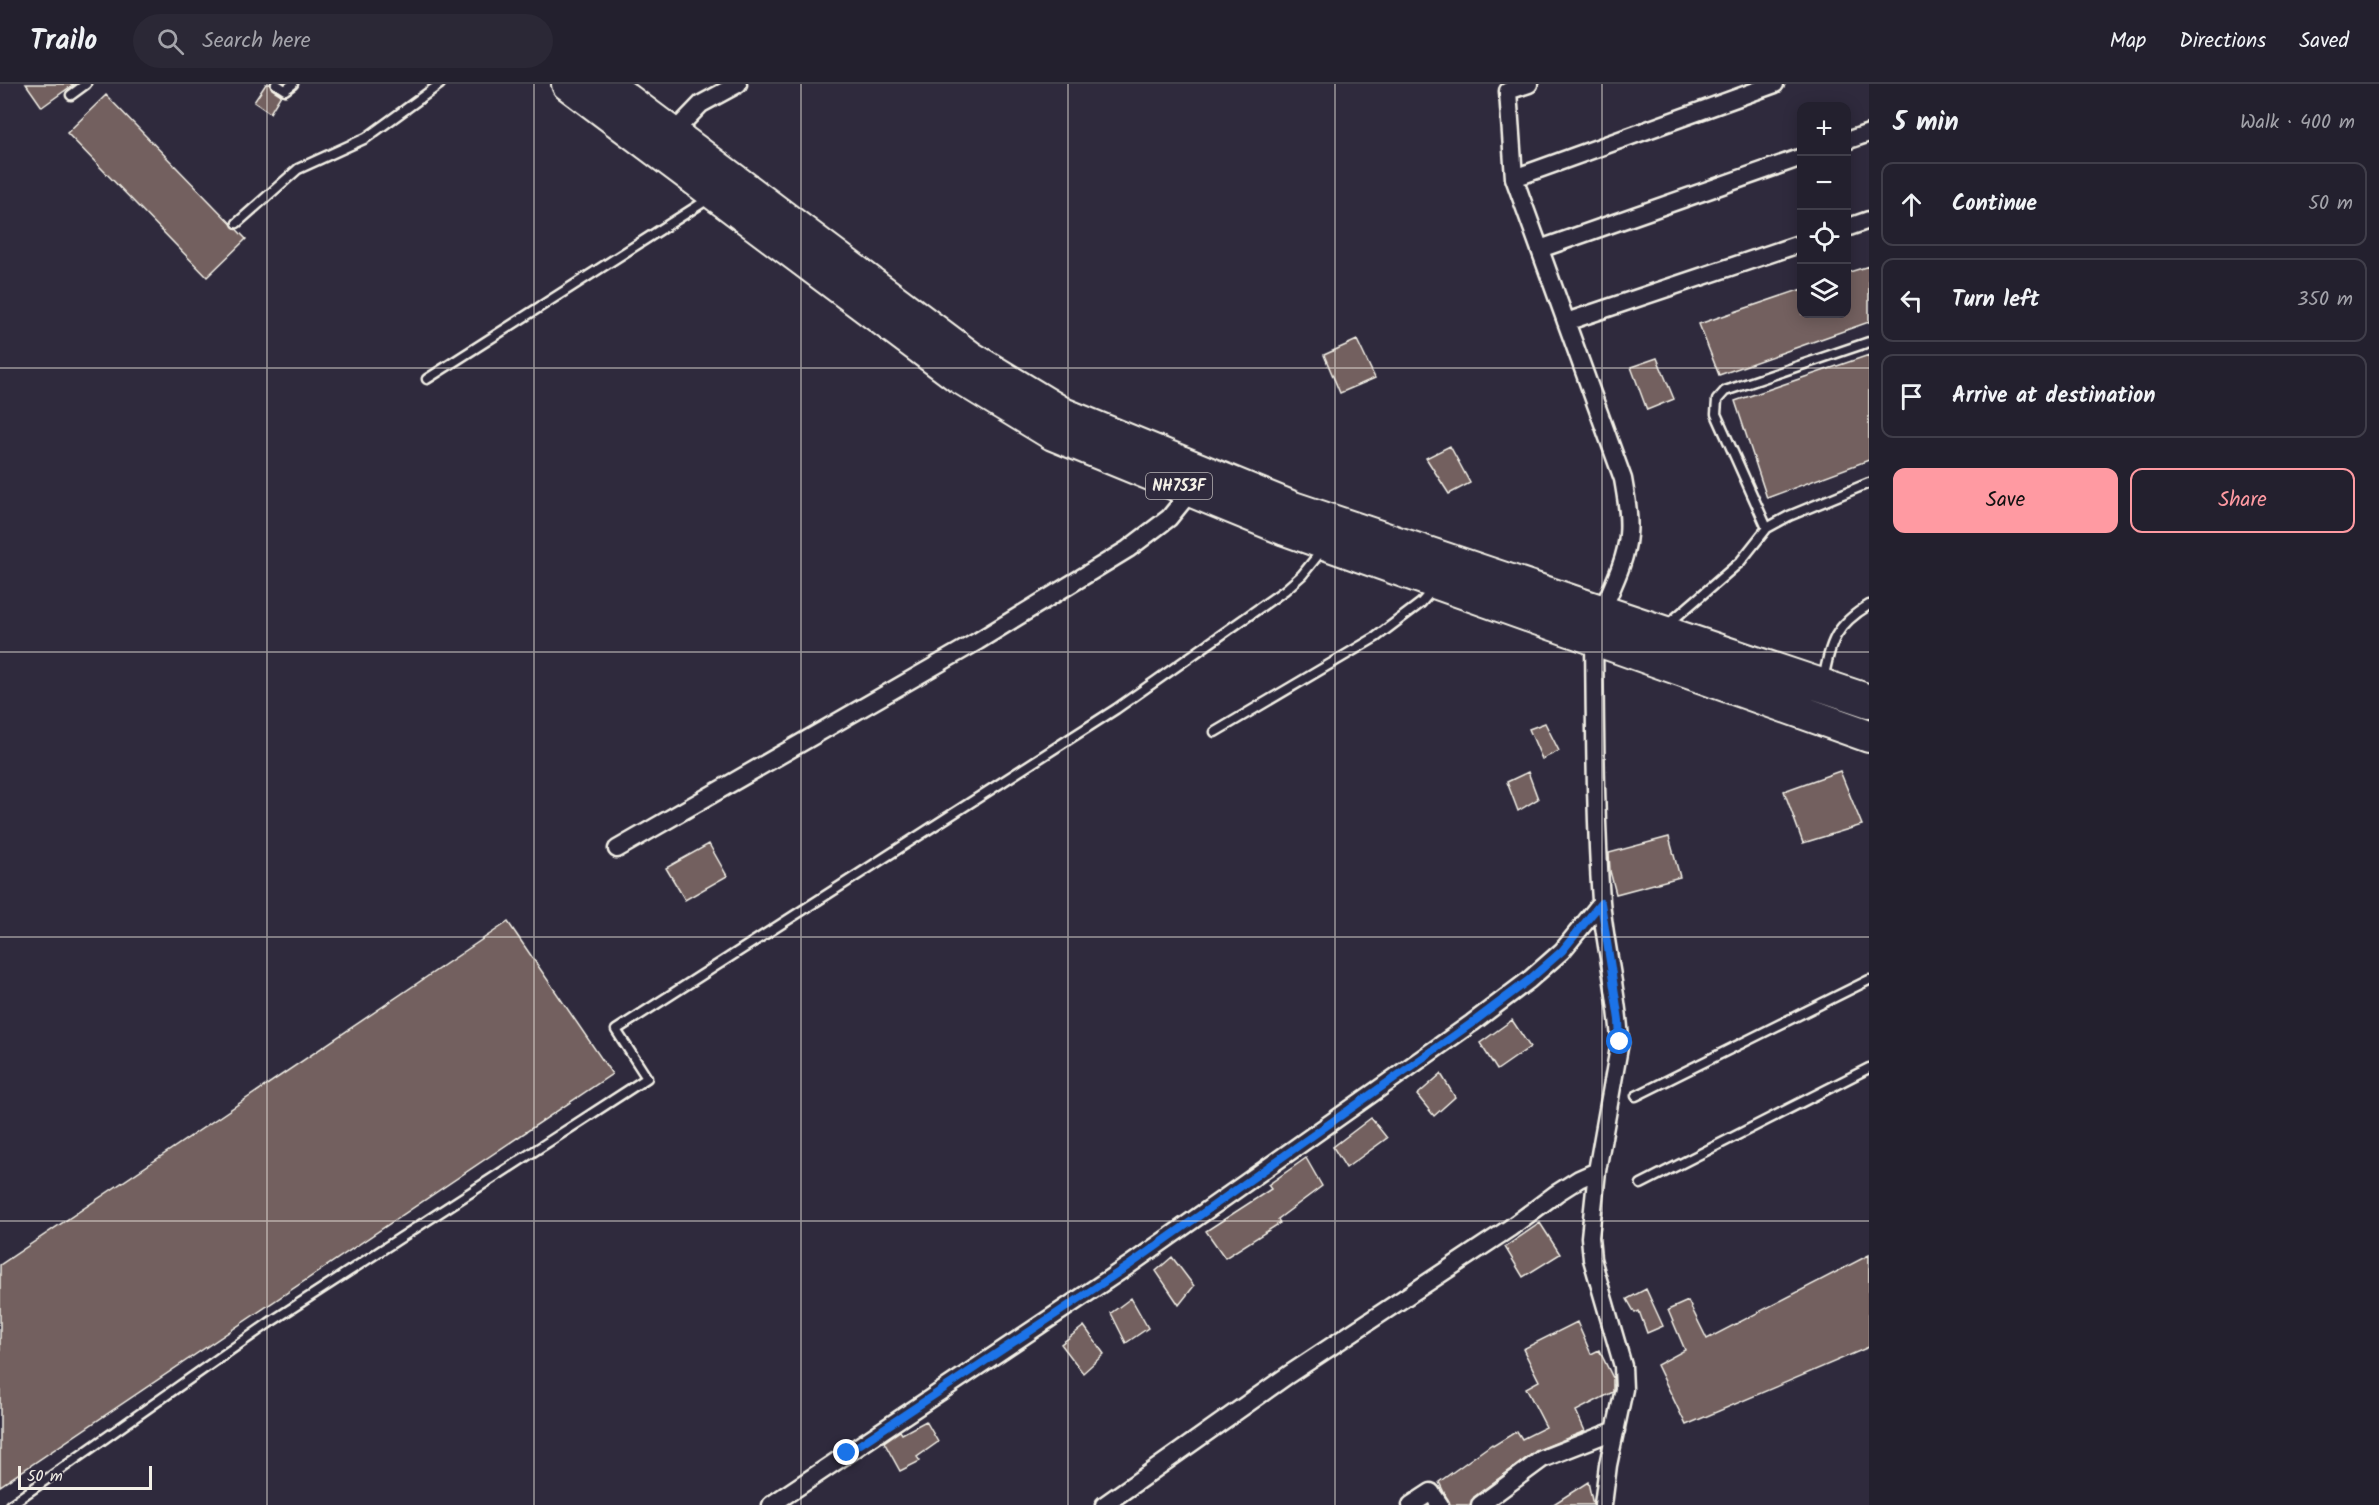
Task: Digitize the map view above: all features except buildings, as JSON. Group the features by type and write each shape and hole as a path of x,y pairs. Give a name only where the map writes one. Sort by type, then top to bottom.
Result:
{"highway":[{"name":"NH753F","path":"568,84 958,376 1053,434 1191,491 1439,584 1598,625 1660,631 1869,701"},
{"name":"NH753F","path":"606,84 970,358 1063,414 1293,508 1598,625 1869,736"}],"street":[{"path":"672,134 700,104 738,84"},
{"path":"1529,84 1508,91 1514,178 1623,479 1628,516 1628,537 1623,560 1598,625 1595,749 1601,903 1619,1020 1620,1042 1597,1172 1590,1237 1592,1259 1623,1366 1624,1389 1603,1505"},
{"path":"1514,178 1775,84"},
{"path":"1851,139 1869,133"},
{"path":"1540,249 1797,159"},
{"path":"1851,226 1869,220"},
{"path":"1566,322 1797,245"},
{"path":"617,849 978,641 1128,549 1169,518 1191,491"},
{"path":"771,1505 1128,1266 1472,1023 1529,980 1562,951 1601,903"},
{"path":"1104,1505 1288,1375 1510,1228 1557,1193 1579,1179 1597,1172"},
{"path":"1480,1505 1542,1459 1616,1430"},
{"path":"1411,1505 1431,1492 1440,1505"}],"lane":[{"path":"71,95 86,84"},
{"path":"276,84 285,90 293,84"},
{"path":"237,223 298,169 366,138 440,84"},
{"path":"427,379 715,195"},
{"path":"1767,528 1716,414 1717,400 1725,391 1869,342"},
{"path":"1660,631 1740,561 1767,528 1789,516 1869,483"},
{"path":"10,1505 269,1323 647,1078 616,1030 1116,709 1285,590 1302,575 1328,544"},
{"path":"1215,732 1376,637 1421,603 1439,584"},
{"path":"1822,685 1831,643 1842,626 1869,605"},
{"path":"1636,1096 1869,980"},
{"path":"1641,1184 1869,1068"}],"route":[{"path":"847,1453 1128,1266 1472,1023 1529,980 1562,951 1601,903 1619,1020 1620,1042"}]}
